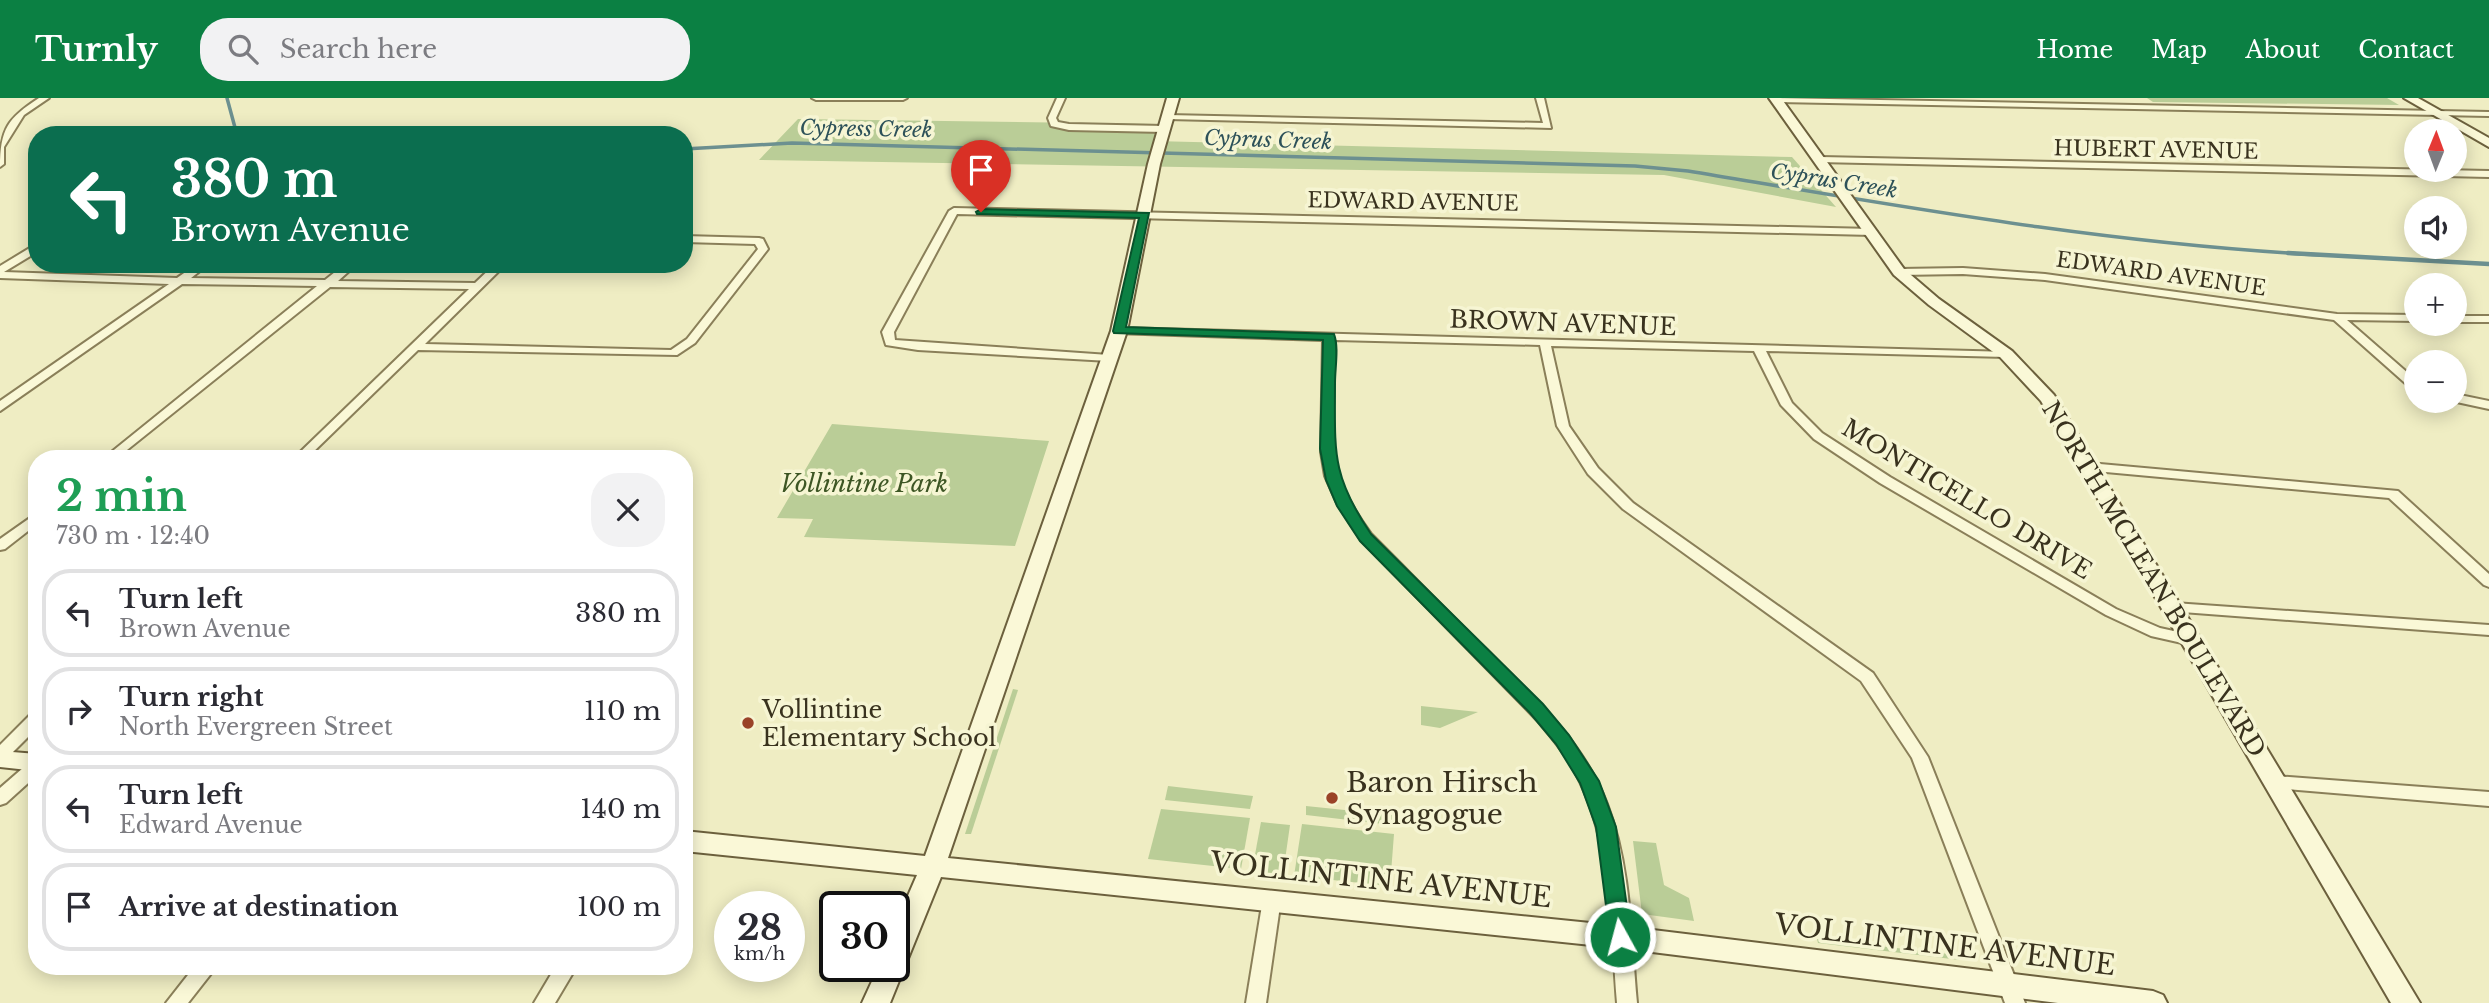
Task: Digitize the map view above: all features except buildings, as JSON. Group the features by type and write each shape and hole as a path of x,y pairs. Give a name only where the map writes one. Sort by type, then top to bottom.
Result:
{"street":[{"path":"0,164 0,147 21,113 45,98"},
{"path":"816,98 903,98"},
{"path":"1061,98 1052,118 1054,124 1069,127 1165,129 1548,126 1540,98"},
{"path":"910,922 933,867 1119,331 1154,164 1173,98"},
{"path":"2410,98 2489,143"},
{"path":"1776,99 2489,114"},
{"name":"NORTH MCLEAN BOULEVARD","path":"1776,99 1899,272 1934,302 2006,355 2048,399 2406,1003"},
{"name":"HUBERT AVENUE","path":"1821,160 2489,174"},
{"name":"EDWARD AVENUE","path":"1110,358 890,343 888,332 954,211 1872,232"},
{"path":"414,347 673,353 691,341 763,248 759,241 693,239"},
{"path":"0,272 28,254"},
{"name":"EDWARD AVENUE","path":"1899,272 1963,271 2045,276 2337,317 2404,318"},
{"path":"0,272 180,281 477,286"},
{"path":"0,407 191,273"},
{"path":"120,450 342,273"},
{"path":"308,450 491,273"},
{"path":"2337,317 2404,376"},
{"path":"2467,319 2489,319"},
{"name":"BROWN AVENUE","path":"1119,331 2006,355"},
{"path":"1329,336 1327,449 1333,480 1345,506 1366,537 1536,709 1563,740 1589,781 1606,827 1627,1003"},
{"path":"1545,344 1563,426 1593,471 1628,506 1867,677 1920,757 2012,994"},
{"name":"MONTICELLO DRIVE","path":"1759,349 1787,405 1818,436 1885,480 2111,612 2156,632 2191,640"},
{"path":"2467,400 2489,404"},
{"path":"2089,467 2393,494 2489,582"},
{"path":"0,546 28,524"},
{"path":"2174,608 2489,630"},
{"path":"0,757 28,727"},
{"path":"0,757 28,762"},
{"path":"0,799 28,773"},
{"path":"2275,782 2489,799"},
{"name":"VOLLINTINE AVENUE","path":"693,842 1272,899 1620,937 2012,994 2153,1003"},
{"path":"1256,1003 1272,899"},
{"path":"176,1003 199,975"},
{"path":"544,1003 561,975"},
{"path":"876,1003 885,982"}],"green space":[{"path":"2147,98 2387,98 2399,105 2153,102"},
{"path":"798,119 1156,124 1154,141 1792,157 1836,207 1664,175 759,160"},
{"name":"Vollintine Park","path":"832,424 1049,441 1015,546 804,537 813,519 777,518"},
{"path":"1013,689 1018,690 971,834 965,834"},
{"path":"1421,706 1478,712 1440,728 1421,725"},
{"path":"1168,786 1253,796 1250,809 1165,800"},
{"path":"1306,806 1393,815 1392,825 1306,815"},
{"path":"1161,809 1250,818 1241,869 1148,859"},
{"path":"1261,822 1290,825 1283,874 1252,871"},
{"path":"1302,824 1394,834 1390,886 1294,876"},
{"path":"1633,841 1656,843 1664,885 1689,898 1694,921 1642,914"},
{"path":"1817,939 1958,955 1960,960 1818,943"}],"waterway":[{"name":"Cypress Creek","path":"227,98 235,126"},
{"name":"Cyprus Creek","path":"693,148 792,143 1635,166 1688,171 2083,233 2304,254"},
{"name":"Cyprus Creek","path":"2288,253 2304,254"},
{"name":"Cyprus Creek","path":"2304,254 2489,264"},
{"name":"Cyprus Creek","path":"2304,254 2322,255"}],"place":[{"name":"Vollintine Elementary School","path":"748,723"},
{"name":"Baron Hirsch Synagogue","path":"1332,798"}],"route":[{"path":"981,212 1145,215 1119,331 1329,336 1327,449 1333,480 1345,506 1366,537 1536,709 1563,740 1589,781 1606,827 1620,937"}]}
